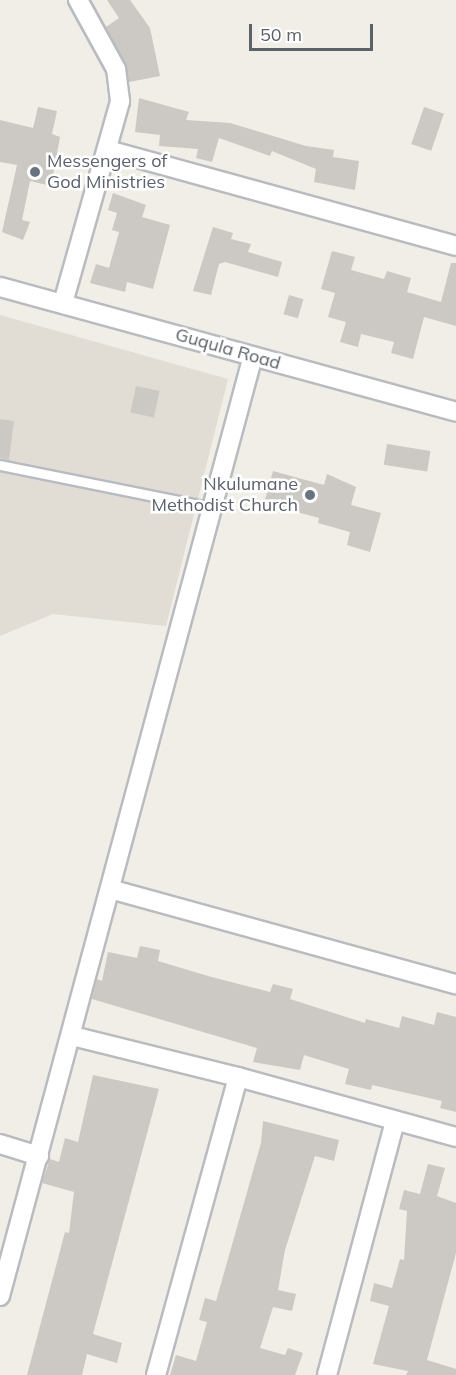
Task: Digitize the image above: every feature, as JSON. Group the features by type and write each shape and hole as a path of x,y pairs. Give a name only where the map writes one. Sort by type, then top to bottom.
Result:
{"street":[{"path":"63,303 120,101 118,76 78,0"},
{"path":"108,150 456,246"},
{"name":"Guqula Road","path":"0,286 456,412"},
{"path":"0,1296 72,1036 253,356"},
{"path":"110,889 456,984"},
{"path":"72,1036 238,1077 456,1137"},
{"path":"156,1375 238,1077"},
{"path":"327,1375 395,1121"},
{"path":"0,1143 39,1156"}],"lane":[{"path":"0,465 213,508"}],"shaded area":[{"path":"0,315 228,379 166,626 53,614 0,636"}],"building":[{"path":"107,0 130,0 150,28 160,76 129,82 126,64 106,27 119,18"},
{"path":"139,98 189,112 186,120 230,123 306,146 334,150 333,157 359,161 355,190 314,182 316,169 272,151 270,156 219,138 212,162 196,158 198,149 159,146 160,135 135,132"},
{"path":"38,107 57,111 52,134 60,137 51,186 30,181 22,220 30,222 23,240 2,232 17,165 0,162 0,120 33,128"},
{"path":"424,107 444,114 431,151 411,144"},
{"path":"113,193 146,205 142,217 170,225 153,289 127,282 125,292 90,283 96,264 109,268 119,232 112,230 117,213 108,210"},
{"path":"213,227 233,233 231,239 251,244 248,252 282,262 278,277 225,262 219,264 211,295 193,291"},
{"path":"332,251 355,257 351,270 384,279 387,271 411,278 407,292 441,302 451,263 456,263 456,326 424,317 413,359 391,353 394,342 361,334 358,347 340,342 346,322 328,317 335,293 321,289"},
{"path":"289,295 303,299 298,318 283,314"},
{"path":"136,386 159,391 154,417 130,412"},
{"path":"0,419 14,421 9,460 0,458"},
{"path":"387,444 430,451 427,472 384,465"},
{"name":"Nkulumane Methodist Church","path":"273,471 324,485 327,474 356,487 351,505 381,513 370,552 347,545 350,532 318,523 319,518 264,503"},
{"path":"140,946 160,950 158,961 208,976 270,992 273,984 293,989 290,999 365,1023 366,1019 399,1028 402,1016 434,1025 437,1012 456,1017 456,1112 440,1108 442,1101 372,1085 371,1090 345,1084 349,1069 304,1055 300,1070 253,1062 257,1048 92,999 97,979 102,981 108,952 137,958"},
{"path":"93,1075 159,1089 93,1334 122,1343 117,1363 87,1354 82,1375 27,1375 65,1232 69,1233 74,1192 42,1183 50,1159 59,1162 65,1138 78,1142"},
{"path":"263,1121 339,1140 334,1161 315,1156 285,1250 278,1290 296,1294 292,1311 273,1307 260,1348 285,1355 288,1348 303,1353 295,1375 170,1375 176,1355 196,1361 207,1322 199,1320 205,1298 216,1301 261,1143"},
{"path":"428,1164 445,1168 437,1196 456,1203 456,1253 427,1360 456,1369 456,1375 406,1375 408,1371 373,1364 389,1306 370,1301 374,1283 392,1288 400,1259 404,1260 407,1211 399,1209 404,1190 420,1194"}],"place":[{"name":"Messengers of God Ministries","path":"35,172"},
{"name":"Nkulumane Methodist Church","path":"310,495"}]}
